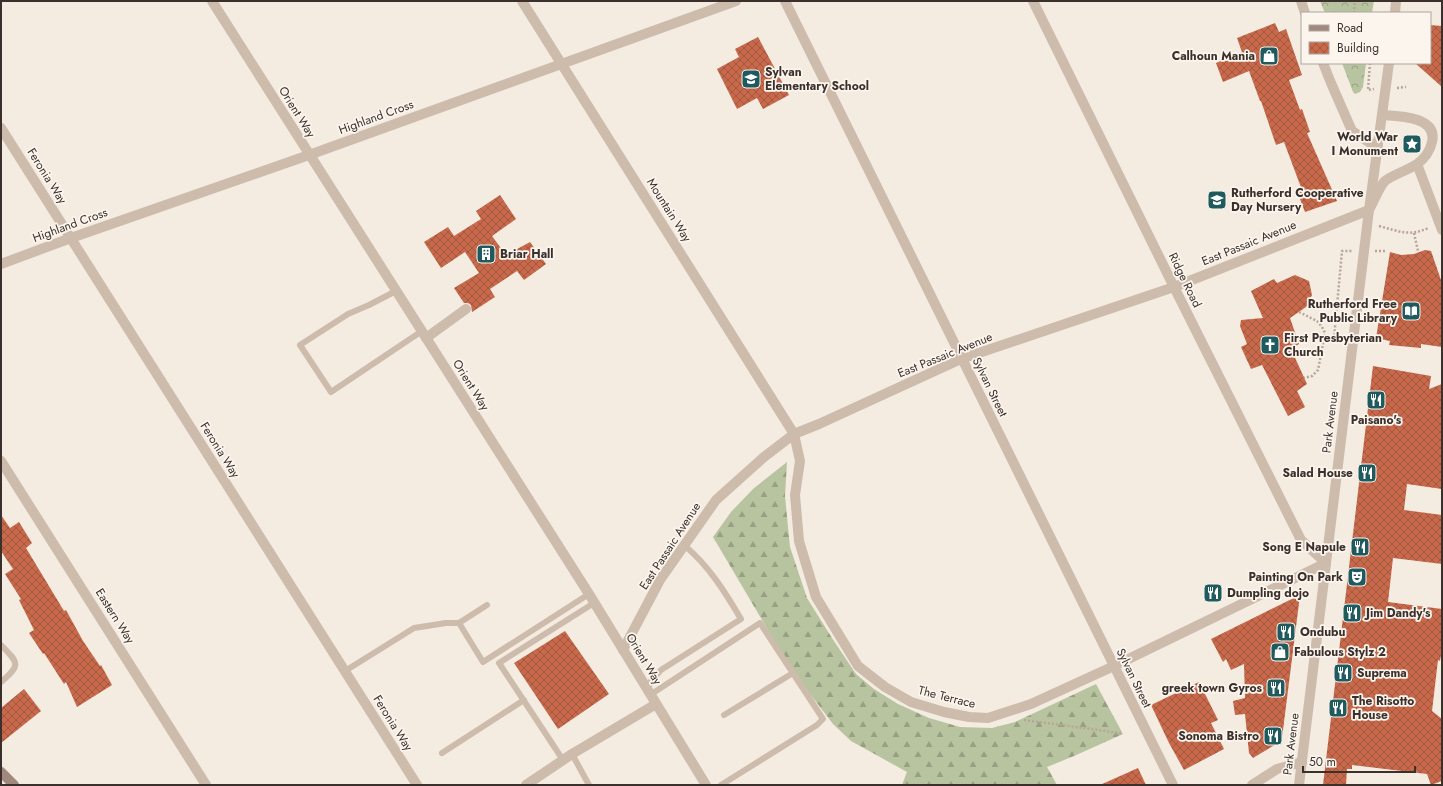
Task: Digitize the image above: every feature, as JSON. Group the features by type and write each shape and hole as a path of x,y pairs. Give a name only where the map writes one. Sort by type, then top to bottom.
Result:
{"main road":[{"path":"2,776 14,785"}],"street":[{"name":"Orient Way","path":"212,1 594,603 706,785"},
{"name":"Mountain Way","path":"522,1 794,434"},
{"name":"Highland Cross","path":"1,264 70,238 309,155 736,1"},
{"name":"Sylvan Street","path":"785,1 1173,785"},
{"name":"Ridge Road","path":"1033,1 1301,540 1326,563"},
{"path":"1301,1 1305,12"},
{"path":"1395,12 1396,1"},
{"path":"1323,64 1352,131 1378,148"},
{"name":"Park Avenue","path":"1299,785 1369,210 1389,64"},
{"path":"1369,210 1384,181 1417,164 1425,157 1438,134 1421,121 1413,118 1382,115"},
{"name":"Feronia Way","path":"1,128 417,785"},
{"path":"1417,164 1441,226"},
{"name":"East Passaic Avenue","path":"623,650 660,580 716,500 764,457 794,434 961,359 1174,287 1369,210"},
{"path":"424,335 466,309"},
{"name":"The Terrace","path":"794,434 800,461 795,495 799,541 816,596 858,666 885,687 911,702 969,718 988,718 1031,704 1114,666 1326,563"},
{"name":"Eastern Way","path":"1,461 206,785"},
{"path":"526,785 572,754 656,704"},
{"path":"1252,785 1277,769 1302,762"}],"lane":[{"path":"396,291 348,314 300,344 331,392 391,351 424,335"},
{"path":"649,692 651,681 661,670 741,619 716,579 698,557 685,546"},
{"path":"459,623 483,662 588,594"},
{"path":"563,760 499,663 594,603"},
{"path":"345,671 414,628 446,623 459,623 487,605"},
{"path":"649,692 760,623 823,719 817,725 721,785"},
{"path":"1,646 13,657 16,664 11,674 1,682"},
{"path":"724,715 793,674"},
{"path":"442,753 524,700"},
{"path":"572,754 589,785"}],"path":[{"path":"1354,12 1355,1"},
{"path":"1368,223 1405,233 1418,233 1441,226"},
{"path":"1414,233 1418,251"},
{"path":"1325,336 1334,338 1342,251 1385,251"},
{"path":"1299,312 1316,321 1325,333 1318,370 1312,376 1304,378"},
{"path":"1022,719 1055,725 1099,729 1123,734"}],"green space":[{"path":"1320,1 1374,1 1372,12 1325,12"},
{"path":"1342,64 1366,64 1363,87 1360,92 1355,94"},
{"path":"787,462 785,496 790,547 807,598 856,674 874,689 898,704 929,718 960,727 992,728 1015,722 1096,684 1123,734 1047,767 1057,785 902,785 907,772 851,741 833,724 807,690 775,642 713,537 731,512 753,489"}],"building":[{"path":"1275,23 1279,32 1286,29 1302,75 1289,80 1310,132 1307,133 1337,201 1305,212 1297,191 1302,190 1284,142 1276,145 1249,71 1223,82 1216,63 1242,52 1237,38"},
{"path":"1431,25 1442,26 1442,87 1416,64 1431,64"},
{"name":"Sylvan Elementary School","path":"758,37 789,95 763,109 757,98 737,109 717,69 739,57 735,49"},
{"name":"Briar Hall","path":"500,195 516,219 492,236 506,255 530,242 546,264 524,280 517,271 490,289 495,297 472,312 471,305 464,303 454,288 479,273 465,252 441,268 424,242 448,227 454,236 481,219 476,211"},
{"name":"Rutherford Free Public Library","path":"1425,250 1431,251 1442,283 1442,347 1421,344 1421,348 1389,345 1390,341 1376,338 1390,252 1401,255 1414,254"},
{"name":"First Presbyterian Church","path":"1295,275 1309,281 1312,295 1306,307 1290,318 1299,344 1291,349 1307,384 1297,391 1305,407 1288,416 1262,365 1251,369 1241,347 1247,344 1240,326 1241,320 1263,318 1251,291 1274,279 1277,283"},
{"path":"1373,366 1431,376 1429,389 1442,384 1442,489 1407,484 1404,510 1442,515 1442,564 1393,558 1388,602 1442,609 1442,649 1440,661 1438,660 1432,711 1442,719 1442,781 1431,785 1427,774 1352,765 1352,769 1347,769 1346,785 1323,785"},
{"path":"1,515 10,528 19,522 32,543 26,548 64,611 66,610 83,641 100,666 101,665 112,685 77,707 66,682 64,684 29,633 34,630 19,600 21,599 5,574 13,569 1,551"},
{"path":"1300,595 1282,738 1278,743 1253,758 1249,753 1245,714 1235,715 1233,701 1245,698 1244,664 1231,670 1226,659 1223,662 1211,639"},
{"path":"565,631 609,694 558,729 514,663"},
{"path":"1199,682 1218,720 1211,723 1224,749 1184,770 1151,705"},
{"path":"24,689 41,711 1,743 1,708"},
{"path":"1138,768 1146,785 1100,785"}],"place":[{"name":"Calhoun Mania","path":"1269,56"},
{"name":"Sylvan Elementary School","path":"751,79"},
{"name":"World War I Monument","path":"1412,144"},
{"name":"Rutherford Cooperative Day Nursery","path":"1217,200"},
{"name":"Briar Hall","path":"486,254"},
{"name":"Rutherford Free Public Library","path":"1411,311"},
{"name":"First Presbyterian Church","path":"1270,345"},
{"name":"Paisano's","path":"1376,400"},
{"name":"Salad House","path":"1367,473"},
{"name":"Song E Napule","path":"1360,547"},
{"name":"Painting On Park","path":"1357,577"},
{"name":"Dumpling dojo","path":"1213,593"},
{"name":"Jim Dandy's","path":"1352,613"},
{"name":"Ondubu","path":"1286,632"},
{"name":"Fabulous Stylz 2","path":"1280,652"},
{"name":"Suprema","path":"1343,673"},
{"name":"greek town Gyros","path":"1276,688"},
{"name":"The Risotto House","path":"1338,708"},
{"name":"Sonoma Bistro","path":"1273,736"}]}
